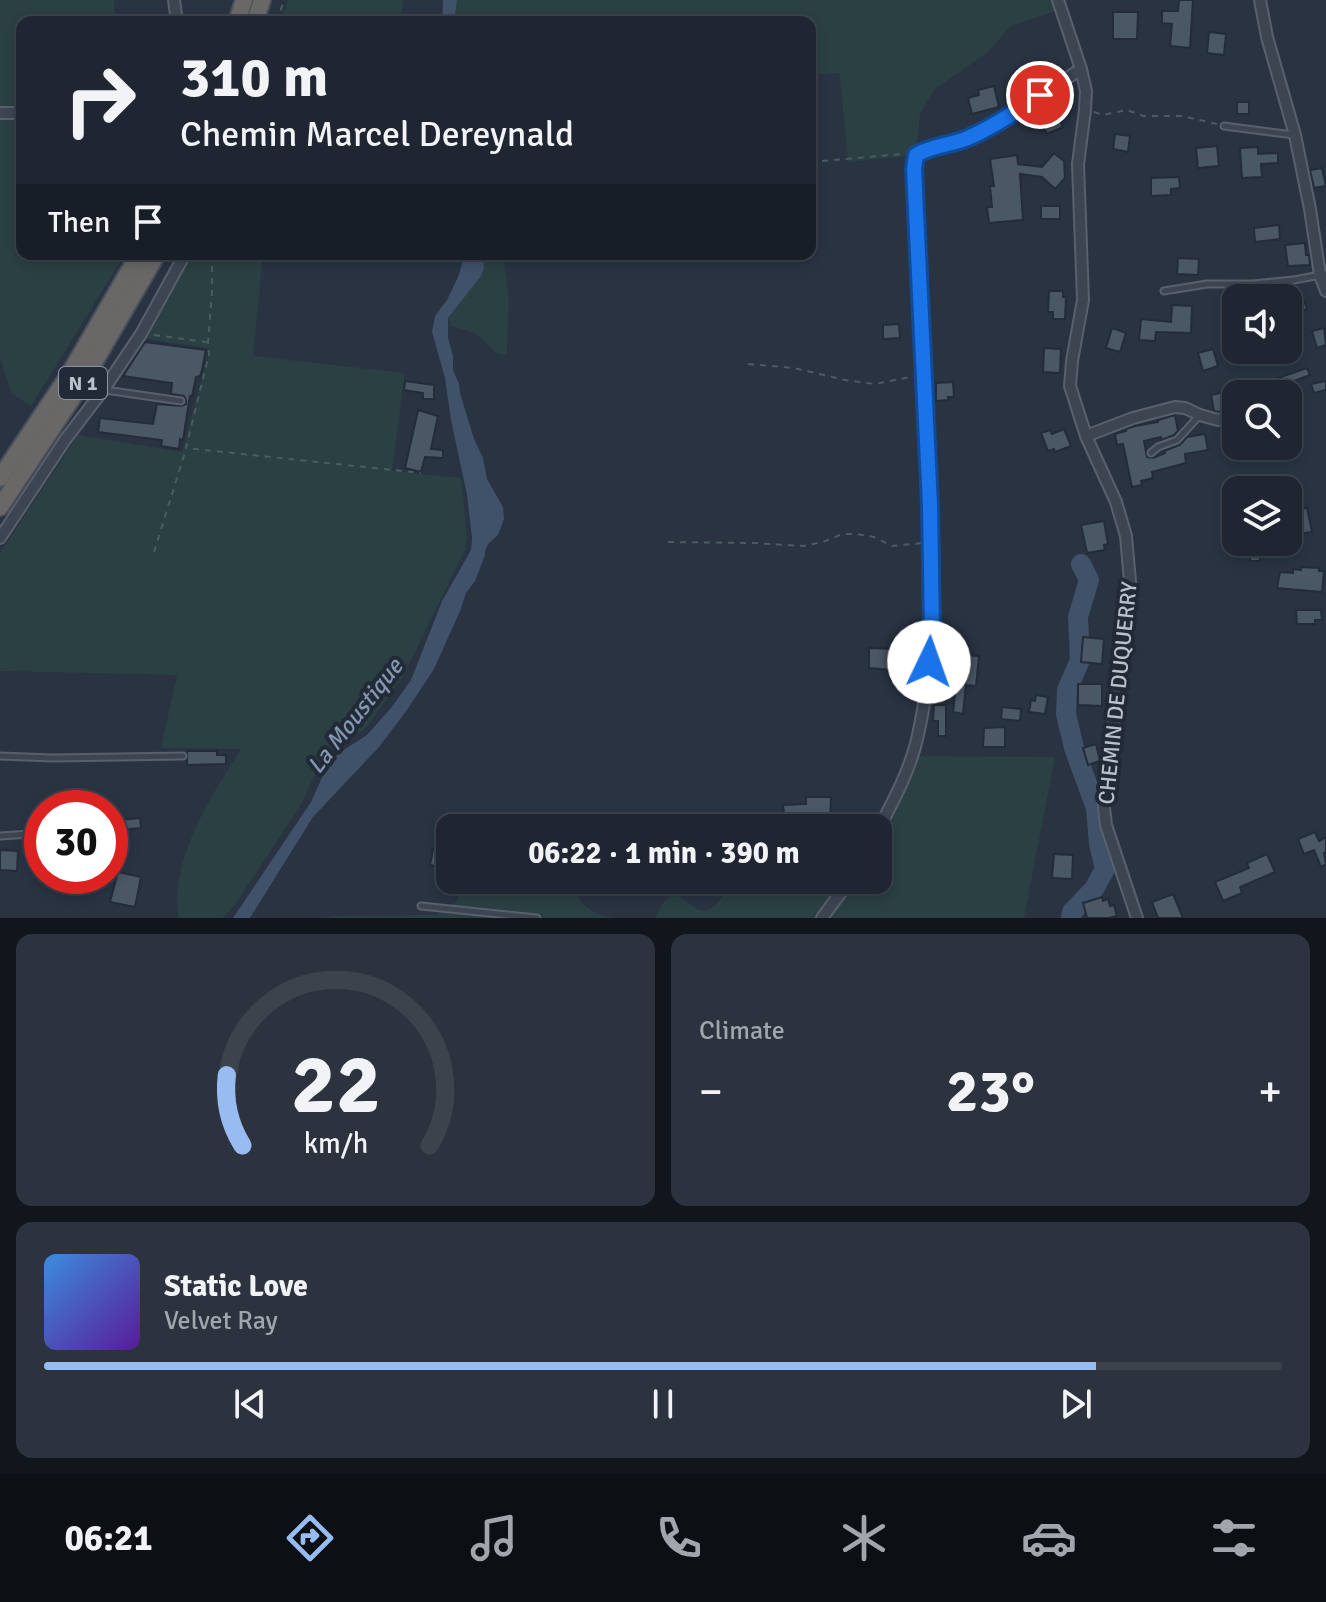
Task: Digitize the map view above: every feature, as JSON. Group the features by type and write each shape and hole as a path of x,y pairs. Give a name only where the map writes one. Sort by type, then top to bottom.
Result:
{"highway":[{"name":"N 1","path":"0,478 69,375 136,260"},
{"name":"N 1","path":"0,507 82,383 154,260"}],"street":[{"name":"CHEMIN DE DUQUERRY","path":"1058,0 1086,91 1078,164 1083,300 1070,386 1086,436 1116,502 1126,536 1131,593 1104,808 1106,825 1137,918"},
{"path":"1260,0 1267,37 1295,135 1326,291"},
{"path":"886,814 918,737 932,632 914,169 916,155 968,138 1081,69"},
{"path":"0,538 141,334 182,260"},
{"path":"1086,436 1133,418 1175,407 1222,419"},
{"path":"822,918 840,894"}],"lane":[{"path":"1224,126 1295,135"},
{"path":"1164,291 1207,284 1253,284 1323,274"},
{"path":"104,389 181,401"},
{"path":"1151,453 1177,440 1200,415"},
{"path":"0,756 183,756"},
{"path":"0,836 24,834"},
{"path":"421,906 537,918"}],"path":[{"path":"1085,110 1103,115 1127,110 1143,116 1182,116 1224,126"},
{"path":"816,161 916,155"},
{"path":"154,552 186,448 209,354 212,260"},
{"path":"141,334 208,343"},
{"path":"748,364 794,368 875,384 924,377"},
{"path":"186,448 421,473"},
{"path":"668,542 803,546 842,534 856,534 874,537 892,546 922,543 931,546"}],"green space":[{"path":"0,0 114,0 115,16 16,16 16,260 121,260 31,406 11,393 0,357"},
{"path":"288,0 403,0 401,16 282,16"},
{"path":"457,0 1058,0 1061,9 1011,26 988,52 935,89 920,114 916,155 848,162 840,76 838,73 816,75 816,16 455,16"},
{"path":"185,260 262,260 253,356 405,373 392,471 461,478 467,536 465,550 402,678 366,728 332,751 317,770 302,803 237,902 223,918 178,918 177,890 194,832 241,749 161,748 177,675 0,671 0,553 78,435 182,452 210,349 143,338"},
{"path":"483,260 504,260 509,298 507,353 503,355 496,353 475,333 451,326 448,318 484,268"},
{"path":"912,756 1055,757 1024,918 655,918 671,896 682,898 704,910 710,909 725,894 892,894 892,814 885,814"},
{"path":"459,894 576,894 585,906 613,918 322,918 436,915 457,901"}],"water":[{"path":"443,0 457,0 455,16 442,16"},
{"path":"463,260 483,260 481,276 448,318 448,338 453,370 474,439 483,458 487,479 503,507 504,519 498,535 488,544 475,581 466,593 434,669 407,710 379,747 313,817 250,918 233,918 311,802 328,764 367,735 411,680 442,601 471,550 467,495 445,378 432,332 435,316 458,277"}],"building":[{"path":"1179,0 1193,0 1190,48 1170,46 1172,24 1162,23 1162,11 1178,11"},
{"path":"1113,12 1138,12 1137,39 1113,39"},
{"path":"1209,32 1226,34 1224,55 1207,53"},
{"path":"994,86 999,107 972,114 968,98 979,95 978,90"},
{"path":"1237,102 1249,102 1249,114 1237,114"},
{"path":"1055,109 1063,127 1047,134 1037,116"},
{"path":"1115,134 1130,136 1128,152 1113,149"},
{"path":"1217,146 1219,166 1198,168 1196,148"},
{"path":"1258,147 1258,154 1278,153 1278,163 1261,164 1262,177 1242,178 1240,148"},
{"path":"1054,153 1064,161 1065,178 1055,189 1042,177 1020,174 1023,220 989,223 987,207 992,207 990,186 994,186 990,159 1017,155 1018,164 1042,167"},
{"path":"1322,168 1326,186 1314,188 1310,170"},
{"path":"1179,177 1180,188 1171,189 1171,195 1151,196 1151,178"},
{"path":"1041,206 1060,206 1060,219 1041,219"},
{"path":"1279,225 1280,239 1255,242 1254,228"},
{"path":"1305,243 1310,265 1288,266 1285,245"},
{"path":"1178,258 1199,259 1198,275 1177,274"},
{"path":"1049,291 1063,291 1063,297 1066,297 1065,319 1053,319 1053,312 1048,312"},
{"path":"1172,305 1192,306 1191,333 1156,332 1155,341 1139,340 1141,319 1171,322"},
{"path":"899,324 900,338 883,339 883,325"},
{"path":"1112,328 1126,333 1120,352 1106,348"},
{"path":"1324,328 1326,345 1317,348 1312,331"},
{"path":"145,342 206,350 200,376 196,377 190,396 179,449 161,446 162,440 98,432 100,418 153,424 157,404 186,404 184,396 171,394 172,383 123,376"},
{"path":"1044,348 1061,349 1060,373 1043,372"},
{"path":"1213,349 1218,366 1203,371 1198,353"},
{"path":"1307,368 1310,375 1297,380 1278,378"},
{"path":"405,381 434,385 434,399 423,399 423,393 404,390"},
{"path":"1326,381 1326,390 1314,393 1311,384"},
{"path":"953,382 954,397 936,401 936,383"},
{"path":"1222,393 1222,411 1214,411 1211,395"},
{"path":"418,410 438,416 431,449 443,450 443,458 425,457 421,472 405,468"},
{"path":"1175,415 1178,431 1174,435 1162,440 1161,437 1144,441 1147,457 1165,453 1187,437 1205,434 1208,450 1185,454 1186,463 1152,472 1153,478 1132,487 1123,444 1117,445 1115,434"},
{"path":"1064,429 1071,446 1055,452 1054,449 1048,451 1041,433 1050,430 1052,434"},
{"path":"1307,508 1312,532 1302,533 1302,509"},
{"path":"1104,521 1108,544 1104,545 1105,550 1087,553 1081,525"},
{"path":"1250,556 1260,556 1260,561 1250,561"},
{"path":"1301,567 1324,571 1322,592 1277,588 1280,572 1293,573 1293,569 1301,570"},
{"path":"1296,610 1321,610 1322,620 1315,620 1315,624 1297,624"},
{"path":"1083,637 1104,639 1102,664 1081,662"},
{"path":"869,648 894,649 893,670 869,668"},
{"path":"964,655 979,656 976,686 966,685 963,714 953,712 956,687 939,685 942,660 964,662"},
{"path":"1078,684 1102,684 1102,706 1078,705"},
{"path":"1036,695 1048,697 1045,714 1029,712 1031,700 1035,701"},
{"path":"934,705 946,705 946,736 938,736 938,721 933,721"},
{"path":"1002,707 1021,709 1020,721 1001,719"},
{"path":"1005,727 1005,747 983,747 984,728"},
{"path":"1096,744 1100,761 1088,765 1083,748"},
{"path":"187,751 217,751 217,755 226,755 226,764 187,765"},
{"path":"806,797 831,797 830,814 784,814 783,805 806,804"},
{"path":"140,818 141,828 128,829 128,819"},
{"path":"1315,832 1319,841 1326,837 1326,864 1321,867 1314,850 1304,854 1298,839"},
{"path":"433,849 436,850 436,866 430,865"},
{"path":"0,850 18,851 17,871 0,870"},
{"path":"1054,854 1073,855 1072,879 1052,878"},
{"path":"1267,854 1275,872 1240,887 1242,893 1223,901 1215,882 1249,868 1247,863"},
{"path":"128,874 141,877 135,907 110,902 112,894 128,894"},
{"path":"1173,894 1183,918 1158,918 1152,902"},
{"path":"1102,897 1103,901 1108,899 1110,906 1114,905 1117,916 1087,918 1083,903"}],"waterway":[{"path":"1071,918 1072,912 1094,889 1105,869 1096,808 1074,748 1066,714 1067,690 1080,660 1078,617 1089,580 1081,564"}],"route":[{"path":"929,662 932,632 930,505 914,169 916,155 968,138 1040,95"}],"water label":[{"name":"La Moustique","path":"355,716"}]}
